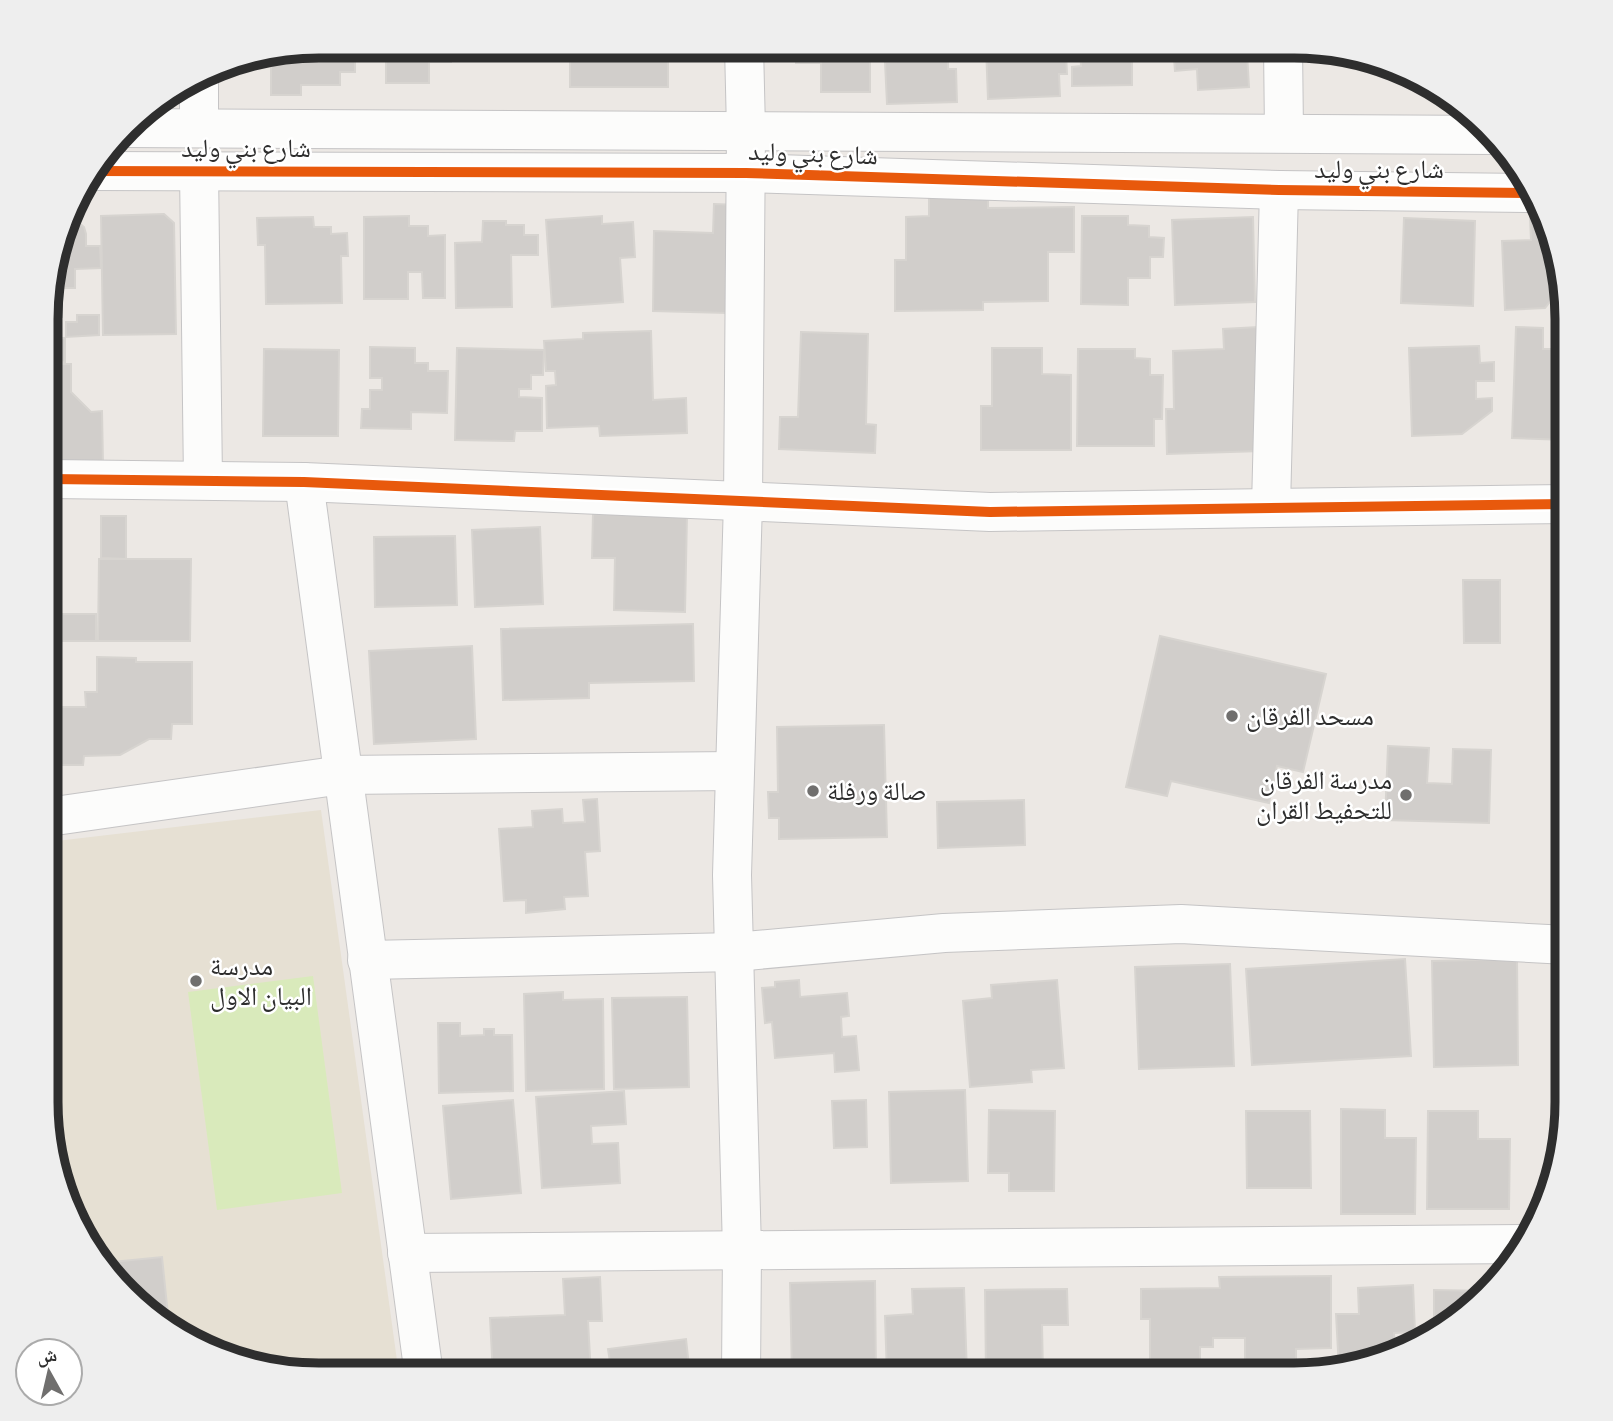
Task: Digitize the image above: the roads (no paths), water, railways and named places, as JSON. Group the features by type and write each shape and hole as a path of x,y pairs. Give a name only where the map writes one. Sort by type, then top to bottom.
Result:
{"street":[{"path":"741,1363 742,1250 732,875 743,502 744,58"},
{"path":"1283,58 1284,133"},
{"path":"199,87 199,128"},
{"name":"شارع بني وليد","path":"141,128 1480,135"},
{"path":"199,170 203,480"},
{"name":"شارع بني وليد","path":"104,171 746,173 1279,191 1523,193"},
{"path":"1271,507 1279,191"},
{"path":"58,479 304,482 990,512 1555,504"},
{"path":"304,482 422,1363"},
{"path":"58,816 342,775 733,771"},
{"path":"367,960 735,952 944,933 1181,924 1555,944"},
{"path":"407,1253 1513,1244"}],"place":[{"name":"مسحد الفرقان","path":"1232,716"},
{"name":"صالة ورفلة","path":"813,791"},
{"name":"مدرسة الفرقان للتحفيط القران","path":"1406,795"},
{"name":"مدرسة البيان الاول","path":"196,981"}]}
